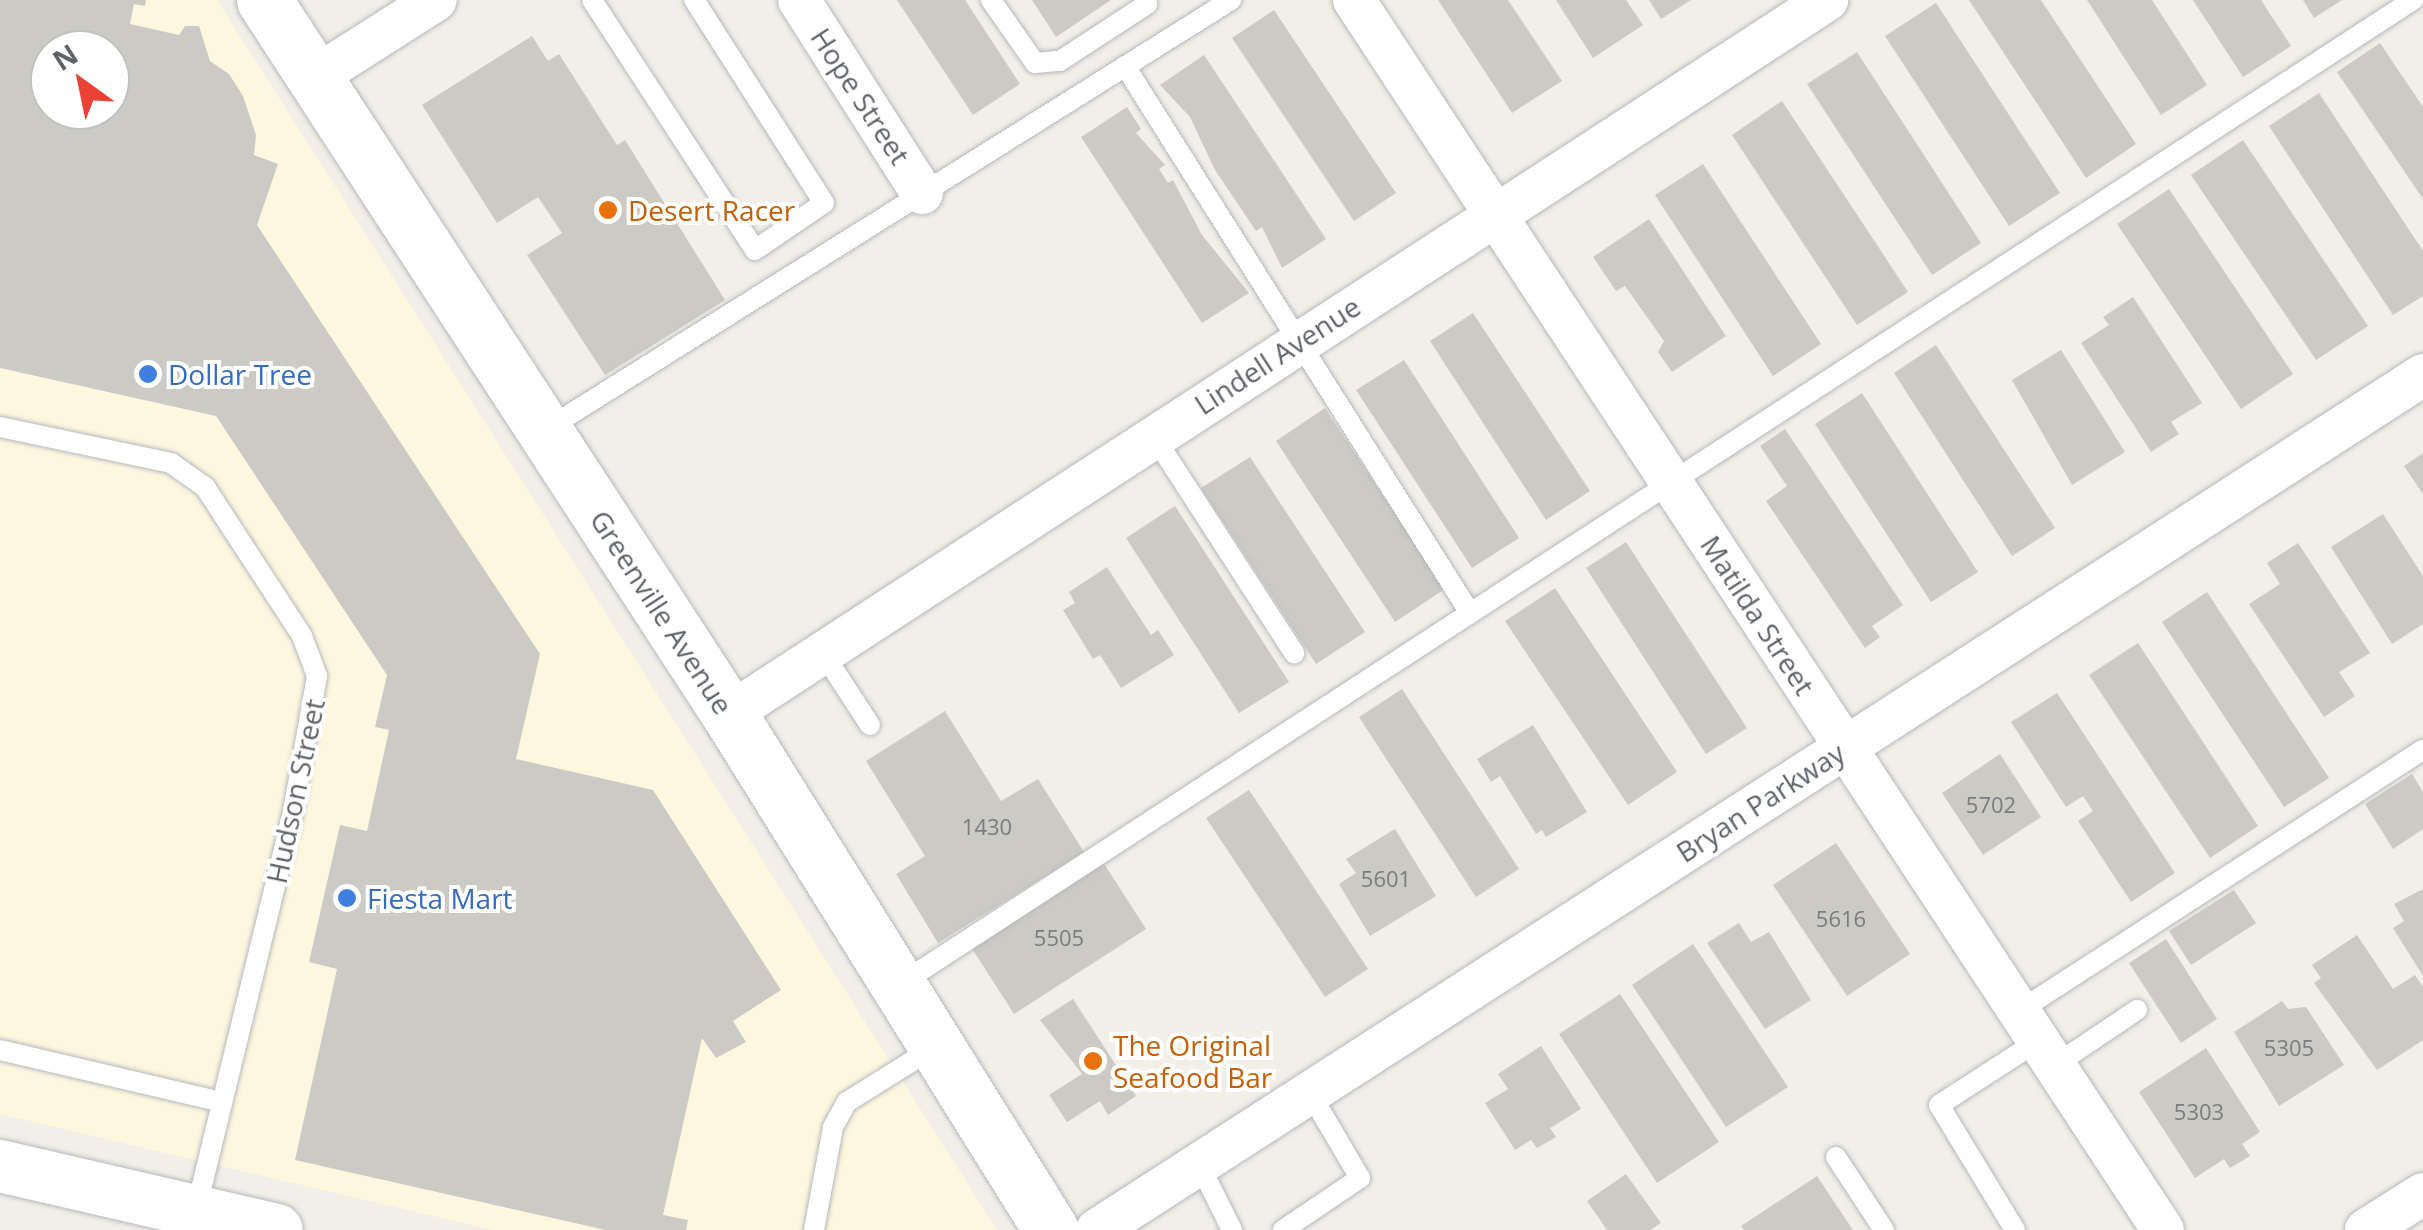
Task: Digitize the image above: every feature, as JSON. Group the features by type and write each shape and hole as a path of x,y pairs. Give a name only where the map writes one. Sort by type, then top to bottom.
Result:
{"main road":[{"name":"Greenville Avenue","path":"264,0 729,714 1051,1230"}],"street":[{"path":"315,77 436,0"},
{"name":"Hope Street","path":"799,0 922,193"},
{"name":"Matilda Street","path":"1354,0 2163,1230"},
{"name":"Lindell Avenue","path":"729,714 1152,434 1827,0"},
{"name":"Bryan Parkway","path":"1096,1230 2423,374"},
{"path":"0,1166 277,1230"},
{"path":"2366,1230 2423,1194"}],"lane":[{"path":"592,0 755,250 824,203 694,0"},
{"path":"992,0 1035,63 1060,61 1146,2"},
{"path":"544,431 1231,0"},
{"path":"898,985 2413,0"},
{"path":"1125,66 1300,340 1336,409 1470,613"},
{"name":"Hudson Street","path":"0,427 172,463 205,487 302,636 318,676 293,812 196,1214"},
{"path":"1152,434 1294,653"},
{"path":"823,654 870,725"},
{"path":"2016,1230 1938,1105 2038,1039 2423,750"},
{"path":"2038,1039 2137,1010"},
{"path":"814,1230 833,1127 848,1102 936,1046"},
{"path":"0,1050 221,1102"},
{"path":"1282,1230 1360,1178 1310,1093"},
{"path":"1836,1158 1884,1230"},
{"path":"1199,1164 1232,1230"}],"shaded area":[{"path":"0,0 217,0 997,1230 493,1230 0,1114"}],"building":[{"path":"0,0 146,0 145,6 134,4 130,24 179,35 185,26 199,26 210,61 229,74 243,96 256,135 254,155 278,164 257,225 540,654 516,759 653,790 781,990 733,1021 746,1042 716,1058 702,1038 663,1215 688,1220 686,1230 606,1230 295,1160 337,969 309,962 340,825 367,831 389,730 375,727 387,675 216,416 0,368"},
{"path":"897,0 965,0 1020,84 973,115"},
{"path":"1032,0 1111,0 1056,37"},
{"path":"1438,0 1508,0 1562,81 1512,113"},
{"path":"1556,0 1626,0 1643,25 1593,58"},
{"path":"1649,0 1691,0 1661,19"},
{"path":"1969,0 2041,0 2136,144 2086,178"},
{"path":"2087,0 2152,0 2207,85 2161,115"},
{"path":"2193,0 2261,0 2291,46 2243,77"},
{"path":"2303,0 2342,0 2314,18"},
{"path":"1936,3 2060,193 2009,226 1885,36"},
{"path":"1274,10 1396,193 1354,221 1232,38"},
{"name":"Desert Racer","path":"532,36 548,61 559,54 617,145 625,140 725,300 605,375 527,255 562,233 538,197 497,223 422,105"},
{"path":"2380,43 2423,107 2423,199 2337,72"},
{"path":"1857,52 1981,243 1932,275 1807,84"},
{"path":"1204,55 1326,239 1282,268 1262,227 1256,231 1215,170 1190,117 1160,85"},
{"path":"2319,93 2423,251 2423,296 2393,315 2269,126"},
{"path":"1782,101 1908,292 1857,325 1732,135"},
{"path":"1127,107 1141,129 1136,133 1165,165 1159,169 1168,183 1173,180 1202,235 1249,293 1202,323 1081,137"},
{"path":"2243,140 2368,326 2316,360 2191,175"},
{"path":"1703,164 1821,344 1773,376 1655,195"},
{"path":"2169,189 2293,374 2241,409 2117,224"},
{"path":"1649,219 1726,336 1672,372 1658,352 1664,341 1625,286 1616,291 1593,257"},
{"path":"2133,297 2202,403 2171,422 2179,434 2151,452 2081,343 2109,325 2103,317"},
{"path":"1473,313 1590,491 1546,520 1430,341"},
{"path":"1936,345 2055,528 2012,556 1894,373"},
{"path":"2061,350 2125,452 2072,485 2012,380"},
{"path":"1404,360 1519,538 1472,568 1356,390"},
{"path":"1862,393 1978,572 1931,602 1815,424"},
{"path":"1325,408 1445,589 1395,622 1276,441"},
{"path":"1785,429 1903,605 1872,626 1880,637 1865,648 1766,501 1787,486 1760,446"},
{"path":"2423,453 2423,494 2404,466"},
{"path":"1250,457 1365,632 1316,664 1201,488"},
{"path":"1175,506 1289,682 1239,713 1126,538"},
{"path":"2383,514 2423,576 2423,624 2392,644 2331,547"},
{"path":"1626,542 1747,728 1706,754 1586,568"},
{"path":"2298,543 2370,653 2339,672 2355,696 2324,717 2249,604 2280,584 2267,563"},
{"path":"1107,567 1151,635 1158,630 1174,655 1121,688 1100,655 1093,659 1063,610 1075,603 1069,592"},
{"path":"1555,588 1677,772 1628,805 1505,621"},
{"path":"2207,592 2329,778 2284,807 2162,622"},
{"path":"2138,643 2258,826 2210,858 2089,675"},
{"path":"1402,689 1519,869 1476,897 1359,717"},
{"path":"2057,693 2175,873 2131,902 2078,821 2093,811 2083,796 2066,807 2011,722"},
{"path":"945,711 1001,801 1038,779 1084,852 938,943 896,874 925,856 866,761"},
{"path":"1533,725 1587,812 1546,837 1542,830 1536,834 1500,776 1491,782 1477,759"},
{"path":"2000,754 2041,817 1983,855 1942,793"},
{"path":"2412,774 2423,792 2423,829 2393,849 2365,804"},
{"path":"1249,790 1368,969 1325,997 1206,818"},
{"path":"1395,829 1436,896 1370,936 1339,884 1356,873 1346,859"},
{"path":"1836,843 1910,954 1847,996 1773,885"},
{"path":"1103,862 1146,929 1014,1014 971,947"},
{"path":"2423,889 2423,976 2393,928 2404,921 2394,904"},
{"path":"2234,890 2256,923 2191,965 2169,931"},
{"path":"1739,923 1751,942 1769,932 1811,1000 1765,1029 1707,943"},
{"path":"2357,935 2393,989 2415,975 2423,987 2423,1040 2377,1070 2314,983 2321,978 2312,965"},
{"path":"2166,939 2217,1019 2181,1043 2129,963"},
{"path":"1693,944 1788,1087 1726,1127 1632,985"},
{"path":"1620,994 1719,1142 1657,1183 1559,1034"},
{"name":"The Original Seafood Bar","path":"1073,999 1136,1096 1108,1115 1100,1101 1067,1122 1049,1095 1082,1074 1040,1020"},
{"path":"2282,1001 2288,1009 2306,1007 2344,1065 2279,1106 2234,1032"},
{"path":"1541,1046 1581,1109 1550,1128 1556,1137 1537,1148 1531,1140 1515,1150 1485,1103 1508,1089 1498,1074"},
{"path":"2206,1048 2260,1132 2242,1144 2250,1156 2230,1168 2224,1159 2195,1178 2139,1092"},
{"path":"1626,1174 1661,1223 1650,1230 1607,1230 1587,1201"},
{"path":"1817,1176 1853,1230 1744,1230 1741,1226"}],"place":[{"name":"Desert Racer","path":"608,210"},
{"name":"Dollar Tree","path":"148,374"},
{"name":"Fiesta Mart","path":"347,898"},
{"name":"The Original Seafood Bar","path":"1093,1061"}]}
